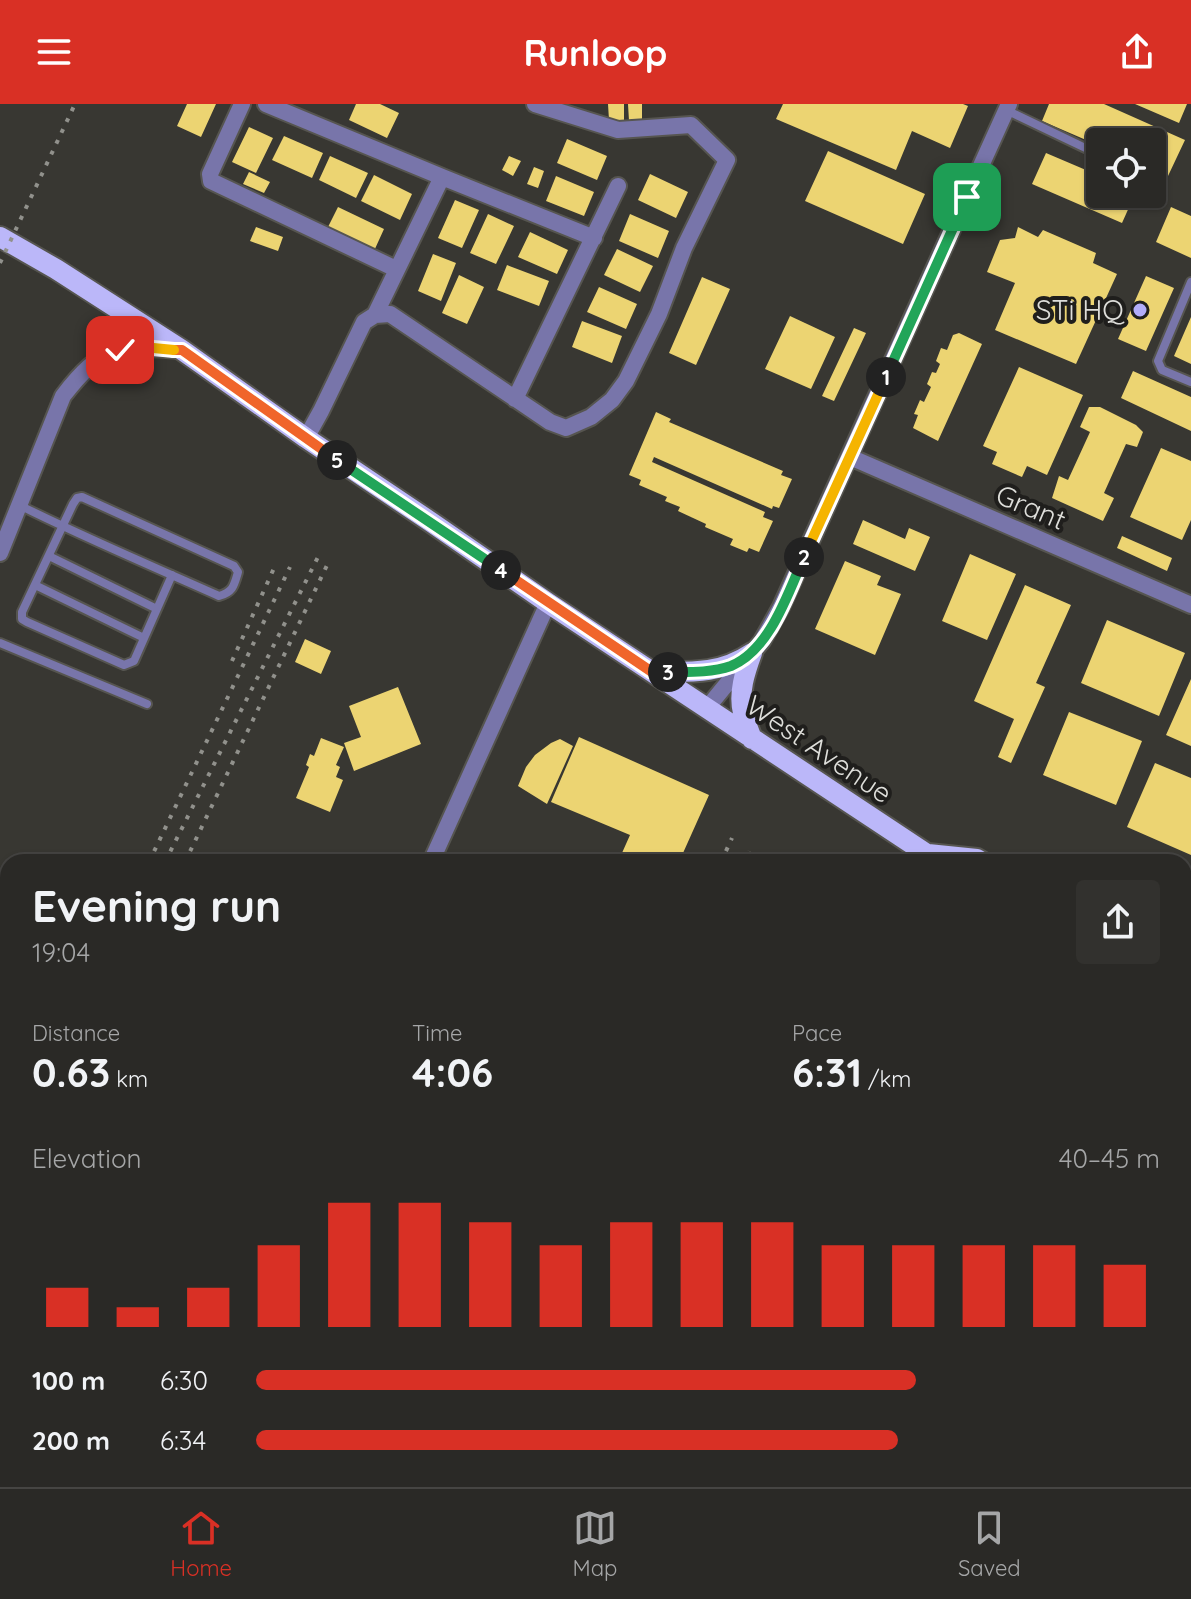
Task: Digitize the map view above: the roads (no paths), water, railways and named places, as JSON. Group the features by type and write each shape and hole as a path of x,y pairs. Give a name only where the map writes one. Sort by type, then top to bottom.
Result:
{"main road":[{"name":"West Avenue","path":"0,237 182,350 548,603 928,854"},
{"path":"652,672 711,671 728,667 752,653"},
{"path":"752,653 745,674 742,709 752,739"}],"street":[{"path":"242,104 210,174 211,181 396,269"},
{"path":"266,104 594,238"},
{"path":"306,438 364,322 375,315 390,314 550,422 566,428 591,417 612,400 626,381 659,314 684,248 727,160 691,125 618,130 538,105"},
{"path":"707,708 772,626 1008,107"},
{"path":"375,315 442,177"},
{"path":"515,399 618,186"},
{"path":"0,553 63,396 80,374 99,358 120,350 143,347 182,350"},
{"name":"Grant","path":"850,457 1191,605"},
{"path":"435,854 548,603"}],"lane":[{"path":"1008,107 1086,148"},
{"path":"1191,282 1158,361 1162,370 1191,382"},
{"path":"19,505 62,526 172,575 219,596 229,593 238,572 234,566 82,497 77,498 62,526 22,612 22,619 27,622 124,665 134,661 172,575"},
{"path":"49,556 157,609"},
{"path":"35,585 144,638"},
{"path":"0,643 147,704"}],"railway":[{"path":"0,263 75,104"},
{"path":"169,854 321,551"},
{"path":"189,854 330,559"},
{"path":"232,661 275,566"},
{"path":"153,854 290,567"},
{"path":"725,854 732,838"}],"place":[{"name":"STi HQ","path":"1140,310"}]}
